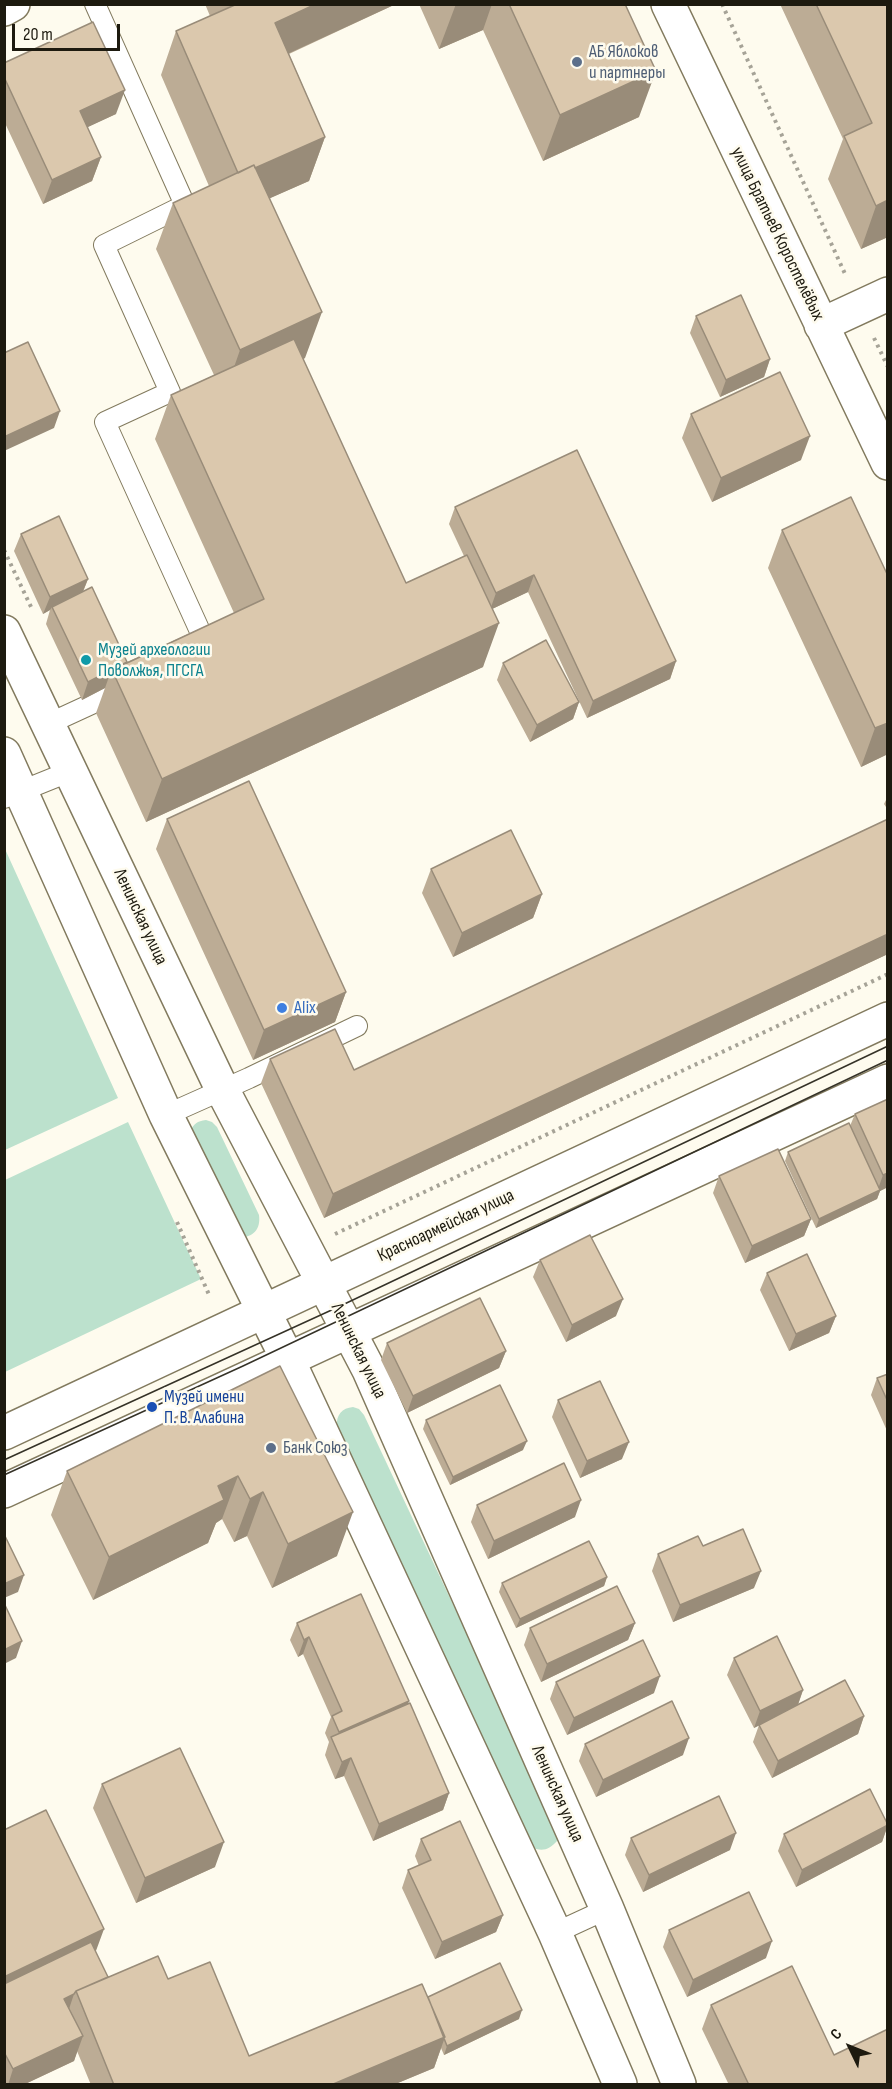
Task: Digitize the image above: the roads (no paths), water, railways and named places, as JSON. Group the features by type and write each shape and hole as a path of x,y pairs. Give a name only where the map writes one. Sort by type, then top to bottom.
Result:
{"street":[{"path":"4,9 13,4"},
{"name":"улица Братьев Коростелёвых","path":"668,4 888,464"},
{"path":"821,325 874,300"},
{"name":"Ленинская улица","path":"4,632 222,1089 369,1370 607,1909 679,2085"},
{"path":"4,754 13,795 166,1115 288,1360 555,1933 620,2085"},
{"name":"Красноармейская улица","path":"4,1433 888,1019"},
{"path":"4,1491 888,1081"}],"lane":[{"path":"95,4 185,205 104,245 170,392 105,422 209,651 187,661"},
{"path":"48,724 144,681"},
{"path":"13,795 72,771"},
{"path":"166,1115 357,1026"},
{"path":"555,1933 607,1909"}],"tram line":[{"path":"4,1460 336,1308 888,1046"},
{"path":"4,1475 243,1366 888,1060"}],"place":[{"name":"АБ Яблоков и партнеры","path":"577,62"},
{"name":"Музей археологии Поволжья, ПГСГА","path":"86,660"},
{"name":"Alix","path":"282,1008"},
{"name":"Музей имени П. В. Алабина","path":"152,1407"},
{"name":"Банк Союз","path":"271,1448"}]}
